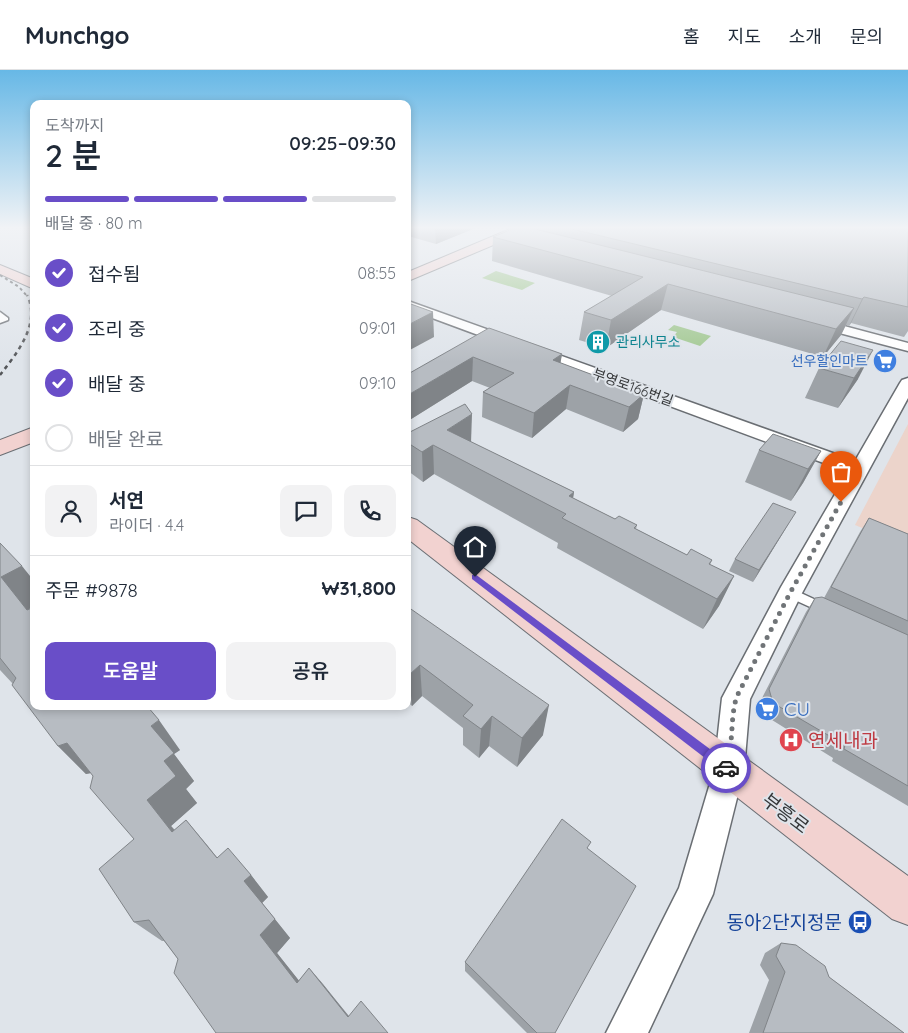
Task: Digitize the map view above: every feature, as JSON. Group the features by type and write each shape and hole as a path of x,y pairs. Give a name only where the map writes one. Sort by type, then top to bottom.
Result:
{"main road":[{"path":"8,272 30,283"},
{"path":"0,448 30,436"},
{"name":"부흥로","path":"411,528 729,770 906,894"}],"street":[{"name":"부영로166번길","path":"411,306 859,469"},
{"path":"803,319 908,346"},
{"path":"627,1033 695,894 729,770 736,698 790,593 908,382"}],"lane":[{"path":"0,314 6,319 0,320"},
{"path":"790,593 841,616"}],"shaded area":[{"path":"908,424 908,547 855,525"}],"green space":[{"path":"494,272 499,272 535,283 522,290 482,278"},
{"path":"674,325 711,336 700,346 673,337 677,332 668,330"}],"building":[{"path":"624,272 708,272 854,308 836,329 668,284 611,320 584,312 643,277"},
{"path":"750,272 908,272 908,307 864,297 862,299"},
{"path":"411,304 433,312 411,323"},
{"path":"489,328 562,354 553,360 644,394 629,407 570,385 534,413 483,392 514,373 473,357 411,393 411,372"},
{"path":"841,341 873,350 854,378 819,368"},
{"path":"465,404 472,414 447,430 574,492 569,496 615,519 619,516 637,525 634,528 687,555 691,549 712,560 709,564 734,576 717,599 562,518 566,514 433,445 422,452 411,445 411,431"},
{"path":"773,434 821,451 808,469 759,450"},
{"path":"773,503 796,512 759,570 735,559"},
{"path":"869,518 908,534 908,621 831,587"},
{"path":"0,543 22,566 1,577 27,610 30,609 30,709 12,685 16,678 0,658"},
{"path":"822,597 908,635 908,786 844,749 845,745 773,703 769,689 815,598"},
{"path":"411,609 549,705 522,738 492,716 481,729 463,716 473,705 420,665 411,673"},
{"path":"31,710 150,710 159,720 151,726 174,753 164,761 176,776 147,800 172,832 186,820 217,858 228,848 251,875 244,881 275,919 260,935 297,983 309,968 348,1017 361,1001 388,1033 216,1033 174,973 178,959 149,920 134,922 99,869 134,839 90,788 93,776 67,743 58,746"},
{"path":"562,819 591,842 587,848 636,886 555,1033 537,1033 465,962"},
{"path":"781,943 796,945 825,966 829,977 904,1033 763,1033 785,972 776,956"}],"railway":[{"path":"0,275 19,287 28,296"},
{"path":"28,296 30,303"},
{"path":"0,375 20,348 30,322"}],"way so far":[{"path":"726,768 729,770 736,698 790,593 841,502"}],"place":[{"name":"관리사무소","path":"598,342"},
{"name":"선우할인마트","path":"885,361"},
{"name":"CU","path":"767,709"},
{"name":"연세내과","path":"791,740"},
{"name":"동아2단지정문","path":"860,922"}],"route":[{"path":"475,577 726,768"}]}
